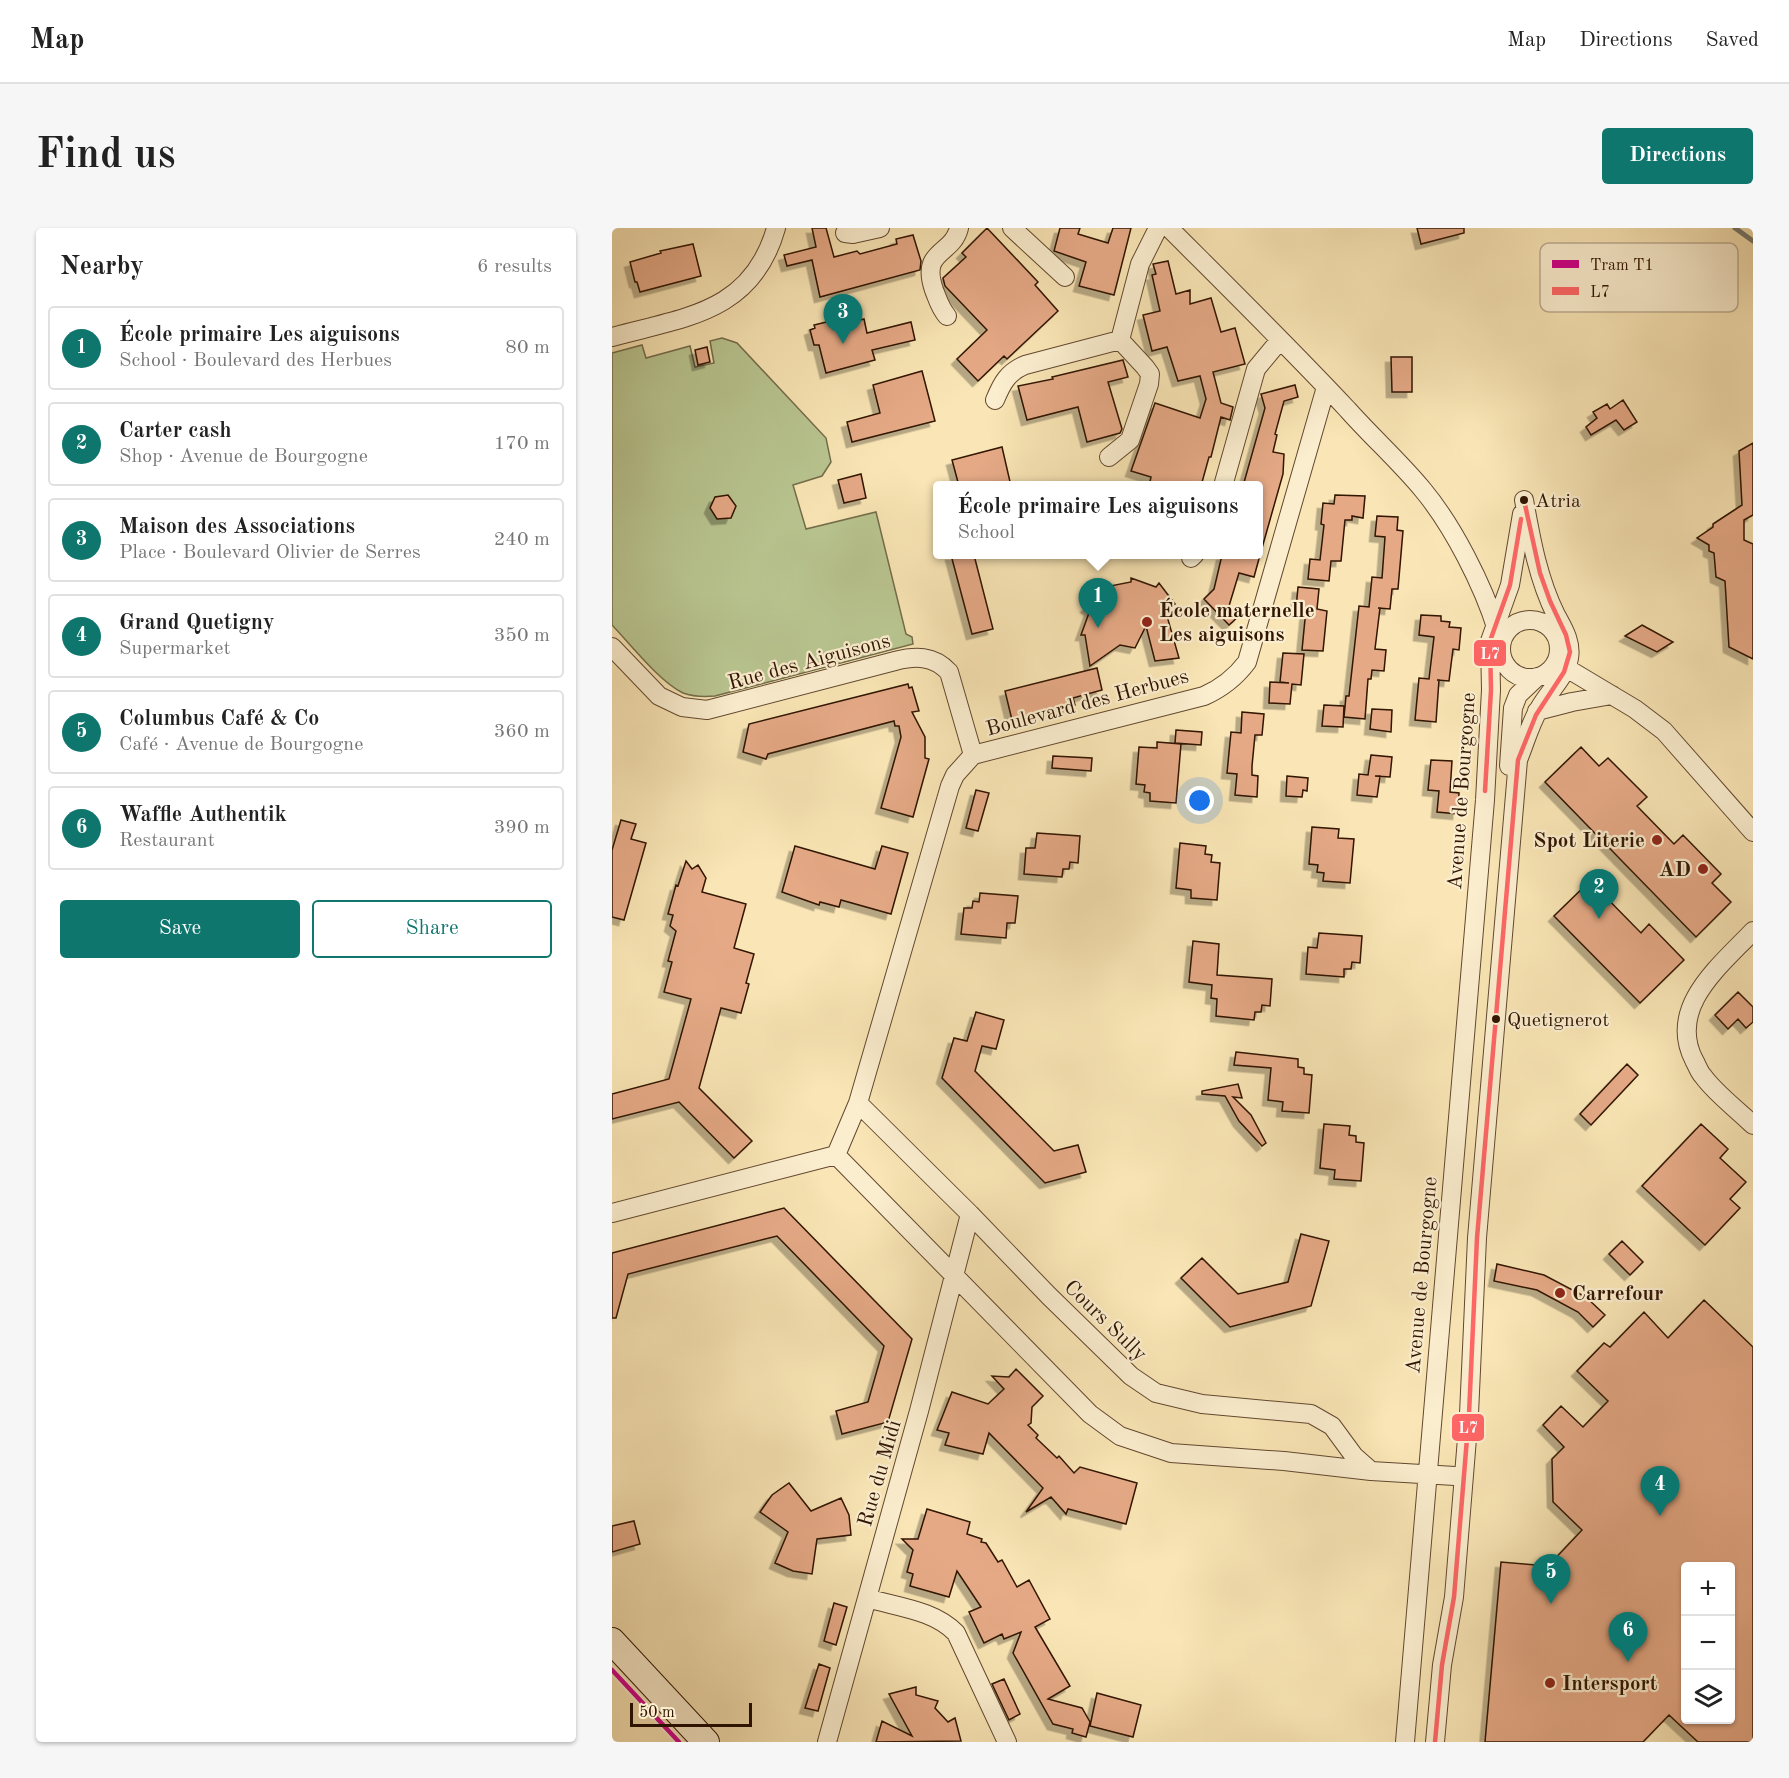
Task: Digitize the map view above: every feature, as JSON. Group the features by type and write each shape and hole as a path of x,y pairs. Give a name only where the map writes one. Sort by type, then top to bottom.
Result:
{"main road":[{"path":"612,1641 706,1742"}],"street":[{"path":"612,337 699,314 729,297 756,271 776,228"},
{"path":"846,233 853,234 880,228"},
{"path":"947,316 941,309 931,281 932,262 955,237 959,228"},
{"path":"1012,228 1065,277"},
{"path":"1120,340 1140,264 1158,228"},
{"path":"1169,228 1326,387 1422,489 1442,515 1496,617 1506,663 1519,675 1528,678 1537,677 1561,665"},
{"path":"995,400 1004,379 1014,369 1120,340"},
{"path":"1109,457 1130,441 1149,384 1150,374 1120,340"},
{"path":"1224,481 1256,369 1280,340"},
{"name":"Boulevard des Herbues","path":"836,1155 858,1103 955,775 974,756 1203,696 1229,682 1239,672 1246,662 1326,387"},
{"name":"Avenue de Bourgogne","path":"1413,1742 1428,1549 1431,1474 1485,800 1491,690 1489,650 1496,617 1510,585 1524,500 1544,588 1570,646 1561,665"},
{"path":"1435,1742 1442,1665 1454,1597 1468,1414 1477,1238 1518,760 1537,711 1561,665 1555,633 1548,626 1530,620 1520,622 1496,617"},
{"path":"1502,650 1508,631 1520,622"},
{"name":"Rue des Aiguisons","path":"612,647 659,696 682,707 707,710 912,657 929,659 943,665 949,672 974,756"},
{"name":"Avenue de Bourgogne","path":"1405,1742 1486,894 1502,650"},
{"path":"1561,665 1635,709 1664,731 1753,832"},
{"name":"Avenue de Bourgogne","path":"1425,1742 1459,1447 1471,1199 1513,708 1518,695 1537,677"},
{"path":"1537,711 1612,695"},
{"path":"1753,931 1706,982 1691,1004 1687,1023 1687,1047 1702,1076 1753,1125"},
{"name":"Cours Sully","path":"858,1103 1131,1376 1156,1393 1203,1404 1311,1414 1332,1426 1354,1456 1371,1471"},
{"path":"612,1214 836,1155 1090,1414 1120,1436 1171,1453 1455,1476"},
{"name":"Rue du Midi","path":"827,1742 955,1277 970,1214"},
{"path":"867,1598 926,1614 948,1625 956,1633 1007,1742"}],"green space":[{"path":"722,338 737,343 826,438 831,462 822,476 793,485 806,529 876,512 906,634 912,637 913,644 715,696 699,696 683,693 665,681 612,625 612,353 642,345 646,358 690,346 695,367 714,363 710,341"}],"building":[{"path":"812,228 826,228 834,257 857,251 860,254 897,244 896,239 913,235 921,261 920,270 820,297 812,260 787,266 784,255 816,247"},
{"path":"987,228 1038,282 1035,285 1058,311 1007,359 1004,356 978,381 957,359 987,330 945,286 943,278 966,257 962,253"},
{"path":"1060,228 1080,228 1078,234 1108,243 1113,228 1131,228 1114,295 1079,286 1086,262 1054,251"},
{"path":"1417,228 1464,228 1464,233 1421,244"},
{"path":"693,244 701,276 640,292 630,262 661,253 660,251"},
{"path":"1168,261 1176,294 1190,290 1190,304 1211,298 1221,332 1235,328 1245,364 1213,372 1221,403 1233,407 1230,420 1221,417 1202,481 1150,481 1151,477 1131,471 1155,403 1200,418 1206,399 1200,376 1178,381 1167,347 1152,351 1143,315 1160,311 1152,275 1156,274 1153,264"},
{"path":"843,318 845,324 864,319 867,333 911,322 915,340 872,350 875,360 826,373 819,345 814,345 810,330 815,328 814,325"},
{"path":"707,347 710,362 698,365 695,350"},
{"path":"1391,357 1412,357 1412,392 1392,392"},
{"path":"1123,360 1128,377 1108,382 1122,429 1120,433 1087,442 1078,407 1027,420 1018,386"},
{"path":"922,371 935,421 852,442 847,422 880,413 873,385"},
{"path":"1295,385 1298,397 1284,401 1275,434 1277,435 1273,452 1284,454 1283,474 1263,544 1263,481 1244,481 1265,408 1261,394"},
{"path":"1623,400 1637,422 1624,430 1616,420 1591,435 1586,427 1597,418 1593,412 1607,404 1610,409"},
{"path":"1753,443 1753,515 1744,520 1744,540 1753,544 1753,659 1729,647 1725,581 1716,577 1714,553 1709,551 1709,545 1697,538 1713,527 1713,524 1742,505 1739,451"},
{"path":"1002,447 1010,481 958,481 952,460"},
{"path":"861,474 866,498 844,503 838,480"},
{"path":"728,495 736,506 731,518 717,519 710,508 715,497"},
{"path":"1335,495 1365,496 1363,518 1352,516 1352,520 1345,520 1341,561 1331,561 1329,581 1308,579 1310,559 1320,560 1324,525 1321,524 1323,503 1334,504"},
{"path":"1377,516 1398,517 1397,530 1403,531 1398,589 1392,589 1390,609 1380,608 1375,649 1386,650 1384,671 1372,670 1371,679 1368,679 1365,719 1344,717 1346,696 1349,696 1359,606 1369,607 1372,577 1382,578 1385,537 1375,536"},
{"path":"952,559 975,559 993,629 972,634"},
{"path":"1221,559 1259,559 1254,577 1239,573 1229,606 1239,616 1229,625 1204,599 1214,589"},
{"path":"1131,578 1156,587 1159,583 1175,604 1165,609 1179,658 1155,661 1146,626 1135,648 1120,645 1090,666 1085,635 1081,635 1090,610 1086,607 1106,591 1105,587 1131,582"},
{"path":"1298,587 1319,589 1317,609 1327,611 1323,651 1302,650 1306,609 1296,608"},
{"path":"1421,615 1441,616 1441,621 1450,622 1449,627 1461,628 1459,650 1453,649 1449,681 1439,680 1436,722 1415,720 1419,678 1429,679 1434,637 1419,635"},
{"path":"1642,625 1673,642 1657,652 1625,636"},
{"path":"1283,653 1304,654 1301,685 1292,684 1290,704 1269,703 1270,682 1289,683 1280,682"},
{"path":"1097,668 1102,690 1073,698 1075,705 1012,720 1005,691"},
{"path":"908,684 909,688 912,687 919,711 912,712 925,737 925,758 929,759 913,817 881,808 901,737 899,726 895,726 894,721 768,754 766,759 743,752 749,724"},
{"path":"1324,705 1344,706 1343,727 1322,726"},
{"path":"1372,709 1392,710 1391,732 1370,729"},
{"path":"1242,712 1264,714 1262,735 1255,735 1252,766 1252,775 1258,776 1257,797 1235,795 1237,774 1227,773 1231,732 1241,733"},
{"path":"1176,730 1202,732 1201,745 1175,743"},
{"path":"1157,742 1181,744 1176,803 1150,801 1150,793 1144,792 1145,785 1136,784 1139,747 1157,748"},
{"path":"1581,747 1599,766 1608,758 1647,797 1637,806 1674,844 1683,835 1721,874 1712,883 1731,902 1696,937 1545,782"},
{"path":"1371,755 1392,757 1390,777 1380,776 1377,797 1357,795 1359,774 1368,775"},
{"path":"1053,756 1092,758 1091,771 1052,768"},
{"path":"1431,760 1452,761 1450,792 1459,793 1458,814 1437,812 1439,791 1428,790"},
{"path":"1287,776 1308,778 1307,791 1303,790 1302,797 1286,796"},
{"path":"976,790 989,793 978,831 966,828"},
{"path":"621,820 636,824 631,839 646,843 624,920 612,917 612,850"},
{"path":"1312,827 1339,829 1338,838 1354,839 1350,883 1323,881 1324,873 1317,872 1318,865 1309,864"},
{"path":"1037,833 1080,836 1078,863 1070,862 1069,869 1063,869 1062,877 1024,874 1026,848 1035,848"},
{"path":"1180,843 1206,846 1205,854 1212,855 1211,862 1220,863 1217,900 1191,898 1191,890 1176,888"},
{"path":"795,846 875,869 882,846 908,853 891,914 841,900 839,907 820,902 819,905 782,892"},
{"path":"686,861 692,869 698,865 706,878 702,892 746,904 734,948 754,954 746,983 749,984 741,1013 721,1008 699,1088 752,1141 734,1158 679,1102 612,1119 612,1094 669,1079 691,999 664,992 672,962 668,961 676,931 670,926 673,915 668,914"},
{"path":"1590,881 1641,933 1649,924 1684,960 1640,1003 1554,916"},
{"path":"980,893 1018,896 1015,923 1007,923 1006,938 961,934 964,908 972,908 973,901 979,902"},
{"path":"1319,933 1362,936 1360,963 1352,962 1351,969 1344,969 1344,977 1306,974 1308,947 1317,948"},
{"path":"1193,941 1219,944 1217,975 1272,979 1270,1006 1262,1005 1261,1012 1255,1012 1254,1020 1216,1016 1217,999 1211,998 1212,985 1189,982"},
{"path":"1738,992 1753,1007 1753,1022 1746,1028 1738,1019 1728,1029 1715,1015"},
{"path":"976,1012 1004,1020 996,1049 982,1046 975,1071 1054,1151 1078,1145 1086,1172 1045,1183 942,1078 954,1038 967,1041"},
{"path":"1236,1052 1298,1059 1298,1067 1304,1068 1304,1074 1312,1075 1309,1113 1282,1111 1283,1102 1268,1100 1271,1068 1234,1065"},
{"path":"1627,1064 1638,1075 1591,1125 1580,1114"},
{"path":"1238,1084 1242,1098 1233,1097 1251,1115 1266,1143 1262,1146 1239,1121 1225,1096 1202,1094 1202,1091"},
{"path":"1324,1124 1350,1126 1349,1135 1356,1136 1356,1142 1364,1143 1361,1181 1334,1179 1335,1170 1320,1168"},
{"path":"1701,1124 1728,1149 1720,1158 1746,1182 1730,1199 1740,1208 1705,1245 1642,1186"},
{"path":"784,1208 912,1339 888,1422 842,1434 836,1411 868,1402 884,1346 777,1236 628,1274 616,1318 612,1318 612,1253"},
{"path":"1301,1234 1329,1241 1311,1306 1230,1327 1181,1278 1202,1258 1238,1294 1288,1282"},
{"path":"1622,1241 1643,1262 1630,1275 1609,1254"},
{"name":"Carrefour","path":"1497,1264 1544,1275 1586,1297 1605,1315 1593,1327 1578,1312 1537,1290 1494,1281"},
{"path":"1704,1300 1753,1347 1753,1742 1698,1742 1669,1715 1643,1742 1485,1742 1501,1562 1548,1566 1582,1530 1553,1502 1552,1459 1564,1447 1543,1425 1561,1406 1583,1427 1608,1401 1577,1371 1604,1343 1610,1347 1644,1312 1668,1338"},
{"path":"1016,1369 1043,1396 1032,1407 1031,1423 1028,1425 1038,1435 1036,1438 1057,1458 1059,1456 1074,1473 1080,1467 1137,1483 1126,1524 1068,1509 1066,1514 1051,1497 1026,1512 1043,1488 989,1433 983,1454 945,1445 949,1433 937,1430 952,1392 988,1404 1004,1389 992,1376 1009,1377"},
{"path":"789,1483 811,1511 841,1498 849,1515 851,1535 817,1539 812,1574 793,1571 775,1563 788,1532 760,1512 772,1495"},
{"path":"927,1509 970,1522 967,1534 982,1539 981,1542 986,1543 998,1562 1002,1560 1017,1587 1029,1580 1050,1619 1035,1627 1070,1686 1048,1699 1082,1708 1090,1722 1086,1737 1072,1733 1073,1729 1053,1724 1013,1653 1021,1632 1004,1639 1002,1634 984,1643 969,1612 981,1607 957,1571 949,1597 910,1586 913,1574 907,1572 913,1550 902,1539 918,1539"},
{"path":"634,1521 640,1544 612,1552 612,1526"},
{"path":"834,1603 847,1607 836,1645 824,1641"},
{"path":"819,1664 830,1668 818,1711 805,1708"},
{"path":"1004,1679 1020,1714 1009,1720 992,1684"},
{"path":"916,1687 916,1695 938,1701 935,1708 948,1722 955,1718 961,1741 876,1742 882,1721 912,1736 889,1694"},
{"path":"1097,1693 1141,1705 1133,1737 1090,1726"}],"waterway":[{"path":"1735,228 1753,241"}],"tram line":[{"name":"T1","path":"612,1670 679,1742"}],"transit line":[{"name":"L7","path":"1435,1742 1442,1665 1454,1597 1469,1414 1477,1238 1518,760 1536,715 1564,672 1570,652 1566,635 1540,573 1524,500"},
{"name":"L7","path":"1485,791 1491,690 1490,641 1510,585 1521,519"}],"place":[{"name":"Maison des Associations","path":"843,344"},
{"name":"Atria","path":"1524,500"},
{"name":"École maternelle Les aiguisons","path":"1147,622"},
{"name":"École primaire Les aiguisons","path":"1098,628"},
{"name":"Spot Literie","path":"1657,840"},
{"name":"AD","path":"1703,869"},
{"name":"Carter cash","path":"1599,919"},
{"name":"Quetignerot","path":"1496,1019"},
{"name":"Carrefour","path":"1560,1293"},
{"name":"Grand Quetigny","path":"1660,1516"},
{"name":"Columbus Café & Co","path":"1551,1604"},
{"name":"Waffle Authentik","path":"1628,1662"},
{"name":"Intersport","path":"1550,1683"}]}
